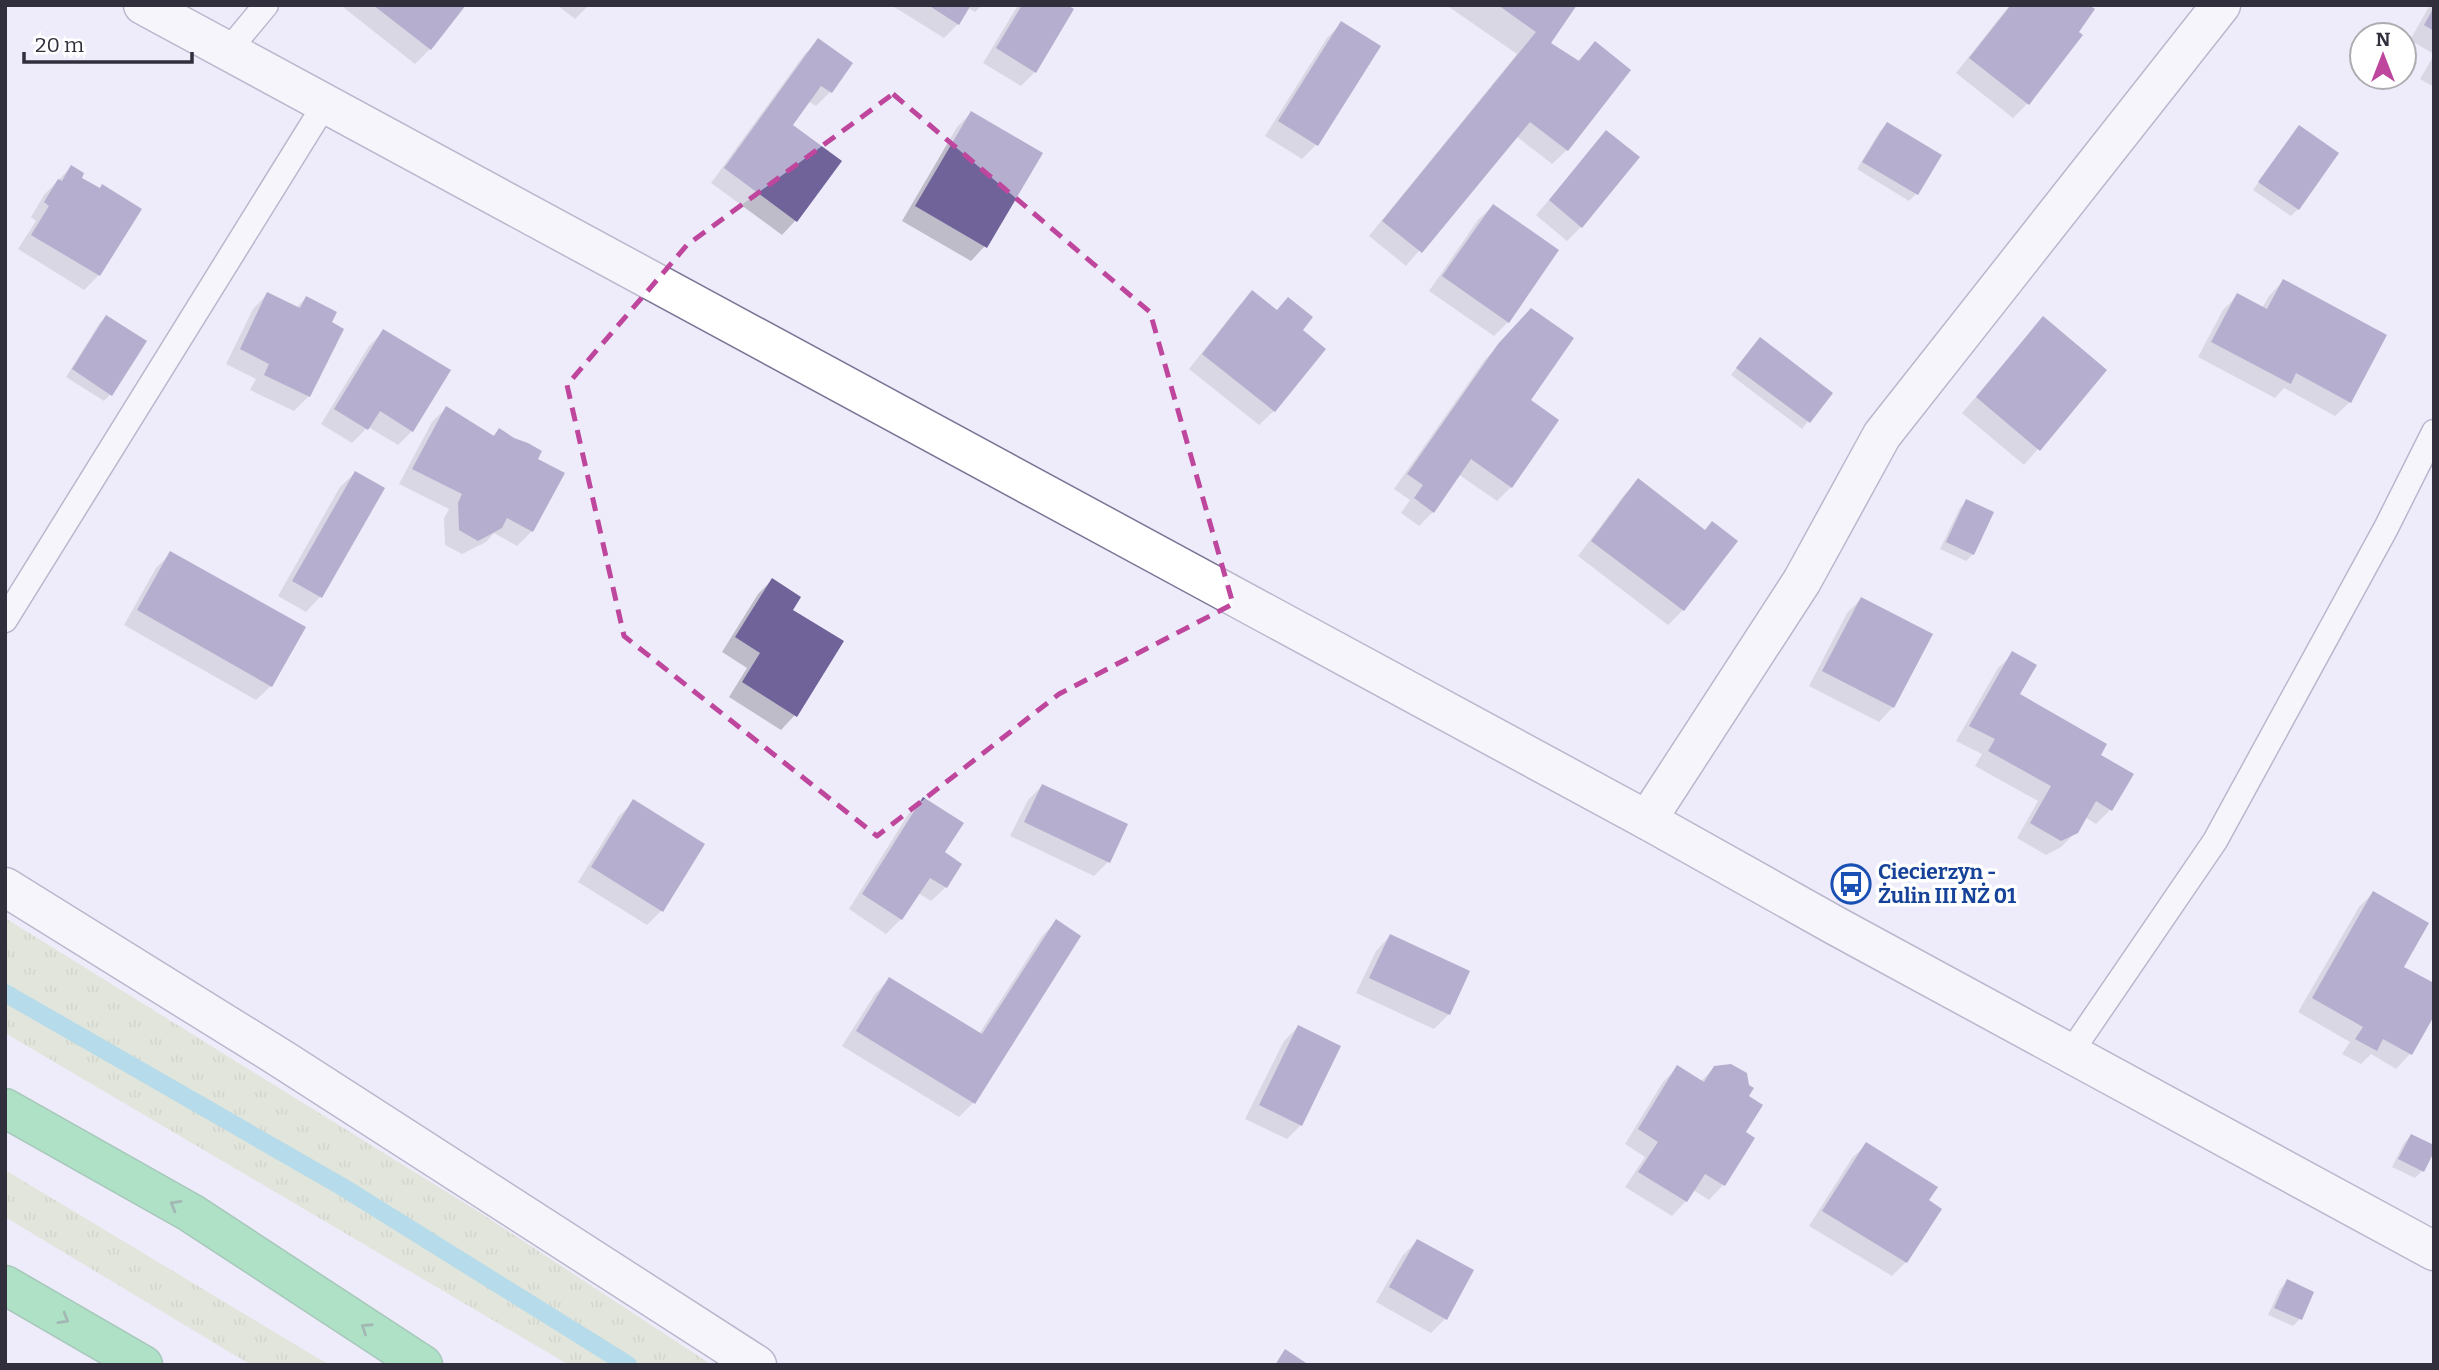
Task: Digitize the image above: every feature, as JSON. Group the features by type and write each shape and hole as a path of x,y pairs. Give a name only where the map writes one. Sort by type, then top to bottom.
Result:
{"highway":[{"path":"5,1108 191,1213 423,1365"},
{"path":"5,1285 143,1365"}],"street":[{"path":"143,5 1647,820 1836,926 2434,1251"},
{"path":"1647,820 1802,581 1882,435 2221,5"},
{"path":"5,887 285,1061 757,1365"}],"lane":[{"path":"227,52 266,5"},
{"path":"5,620 325,104"},
{"path":"2071,1052 2215,841 2386,528 2434,432"}],"highlighted area":[{"path":"893,94 1150,312 1233,604 1059,694 877,836 624,636 567,385 687,245"}],"green space":[{"path":"5,918 479,1212 712,1365 569,1365 5,1033"},
{"path":"5,1170 330,1365 251,1365 5,1217"}],"building":[{"path":"373,5 466,5 431,50"},
{"path":"928,5 971,5 959,25"},
{"path":"1022,5 1067,5 1074,9 1036,73 996,48"},
{"path":"1498,5 1577,5 1551,43 1579,61 1595,41 1631,70 1568,151 1530,122 1422,253 1382,221 1536,32"},
{"path":"2011,5 2089,5 2095,9 2079,32 2083,35 2029,105 1969,58"},
{"path":"2434,7 2434,31 2424,25"},
{"path":"1341,21 1381,46 1318,146 1278,121"},
{"path":"818,38 853,63 832,93 821,86 793,125 842,161 797,222 724,168"},
{"path":"971,111 1043,153 987,248 915,206"},
{"path":"1887,122 1942,155 1918,195 1862,162"},
{"path":"2299,125 2339,153 2299,210 2258,182"},
{"path":"1606,130 1640,157 1582,228 1549,200"},
{"path":"71,165 84,173 82,178 100,188 102,184 142,209 100,276 31,235 49,206 44,202 58,179 62,181"},
{"path":"1493,204 1559,250 1509,323 1442,276"},
{"path":"2283,279 2387,335 2351,403 2296,373 2291,384 2211,342 2237,293 2267,309"},
{"path":"1252,290 1277,310 1288,297 1313,317 1303,330 1326,349 1275,412 1202,354"},
{"path":"267,292 300,308 306,296 337,312 332,322 344,329 310,397 264,375 269,364 240,349"},
{"path":"1531,308 1574,338 1531,400 1559,420 1512,488 1471,459 1434,513 1414,498 1423,485 1407,474 1498,344"},
{"path":"106,315 147,341 112,396 72,369"},
{"path":"2043,316 2107,370 2040,451 1976,397"},
{"path":"383,329 451,370 413,432 380,411 368,430 334,409"},
{"path":"1760,337 1833,393 1810,423 1736,368"},
{"path":"446,406 494,436 499,428 528,443 542,451 538,459 565,473 533,532 507,518 502,528 478,541 459,530 458,503 462,494 412,469"},
{"path":"355,471 385,488 322,598 292,581"},
{"path":"1638,478 1705,530 1712,521 1738,541 1684,611 1591,541"},
{"path":"1966,499 1994,512 1974,555 1946,542"},
{"path":"170,551 306,627 272,687 137,610"},
{"path":"772,578 801,597 793,610 844,641 797,717 742,682 760,653 735,637"},
{"path":"1861,597 1933,634 1894,708 1822,671"},
{"path":"2012,651 2037,665 2020,694 2107,744 2101,755 2134,774 2112,811 2096,801 2078,833 2061,841 2030,823 2051,786 1988,751 1995,739 1969,726"},
{"path":"1042,784 1128,824 1110,863 1024,822"},
{"path":"923,797 964,823 945,852 962,864 947,888 930,878 902,920 862,894"},
{"path":"633,799 705,844 663,912 591,867"},
{"path":"2373,891 2429,923 2404,967 2434,983 2434,1016 2412,1055 2383,1039 2377,1051 2355,1039 2363,1027 2312,998"},
{"path":"1056,919 1081,936 975,1104 856,1031 889,977 982,1034"},
{"path":"1390,934 1470,971 1450,1015 1369,978"},
{"path":"1298,1025 1341,1046 1302,1126 1259,1105"},
{"path":"1731,1064 1747,1073 1749,1085 1754,1088 1749,1096 1763,1105 1746,1132 1755,1138 1725,1186 1705,1174 1687,1202 1638,1172 1658,1142 1638,1129 1677,1065 1704,1082 1714,1066"},
{"path":"2411,1134 2434,1145 2434,1152 2424,1172 2398,1159"},
{"path":"1866,1142 1938,1187 1929,1200 1942,1209 1907,1263 1822,1211"},
{"path":"1417,1239 1474,1270 1447,1320 1389,1287"},
{"path":"2287,1279 2314,1292 2302,1320 2274,1308"},
{"path":"1285,1349 1309,1365 1275,1365"}],"waterway":[{"path":"5,993 341,1186 628,1365"}],"place":[{"name":"Ciecierzyn - Żulin III NŻ 01","path":"1851,884"}]}
